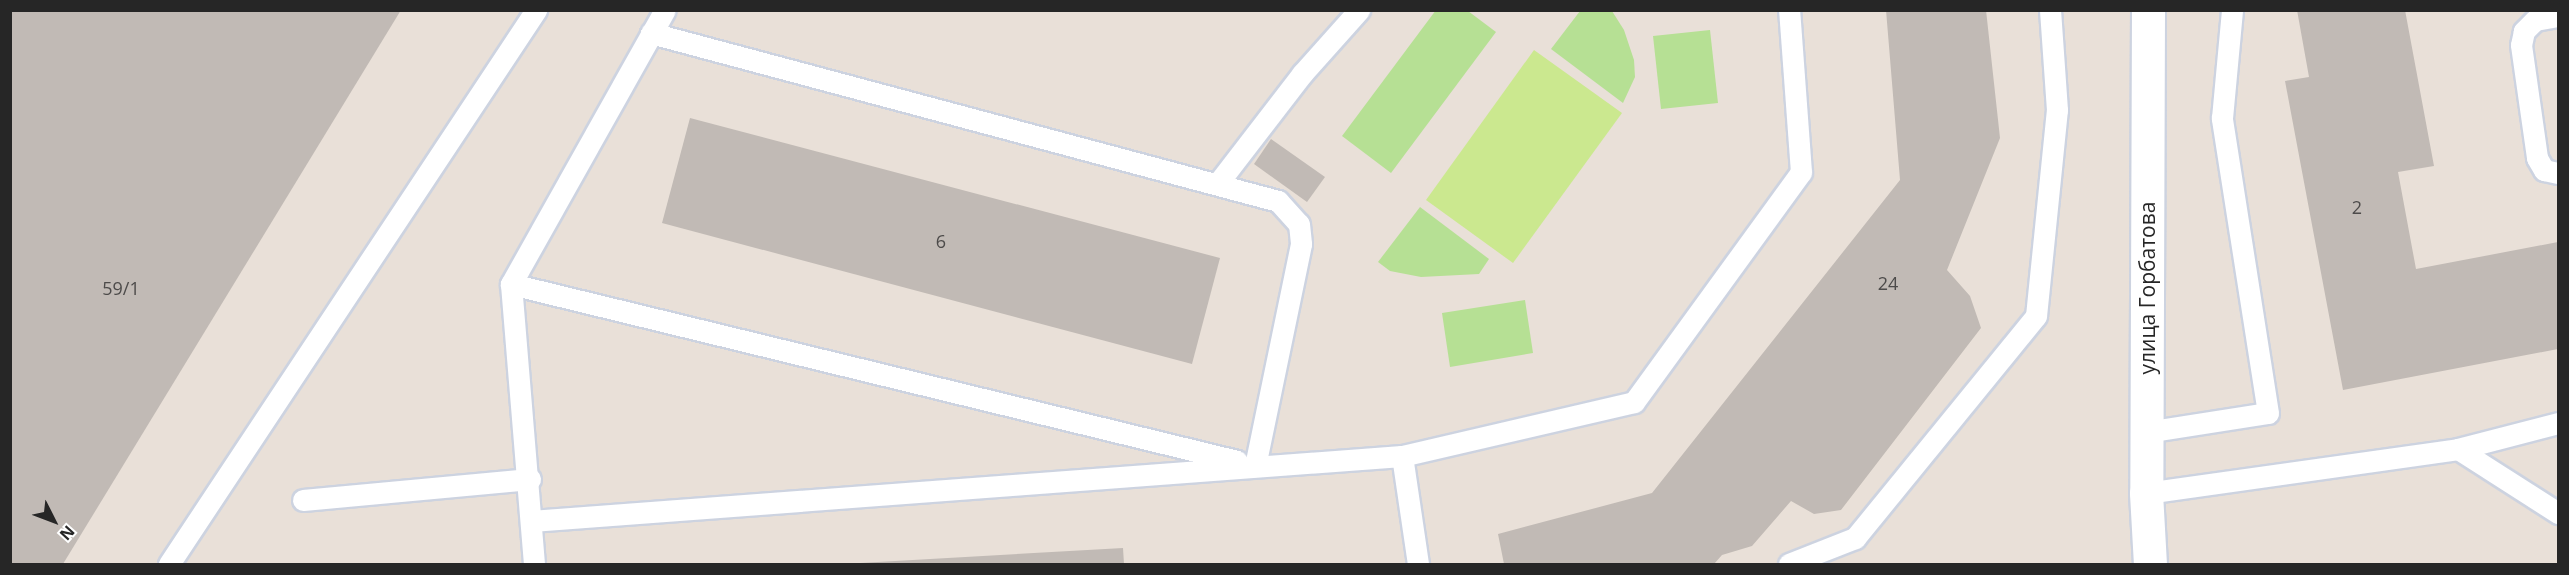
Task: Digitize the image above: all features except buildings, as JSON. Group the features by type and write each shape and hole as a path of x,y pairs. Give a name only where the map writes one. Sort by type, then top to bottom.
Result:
{"main road":[{"name":"улица Горбатова","path":"2148,10 2146,493 2150,564"}],"lane":[{"path":"169,564 536,10"},
{"path":"534,564 530,479 512,284 651,33 666,10"},
{"path":"1218,183 1302,74 1359,10"},
{"path":"531,521 1402,456 1634,402 1801,172 1789,10"},
{"path":"1789,564 1855,538 2036,316 2057,110 2050,10"},
{"path":"2146,432 2268,413 2222,118 2232,10"},
{"path":"2559,16 2535,20 2524,31 2521,45 2537,158 2544,170 2559,173"},
{"path":"651,33 1218,183 1278,201 1299,224 1301,244 1255,466"},
{"path":"512,284 1255,466"},
{"path":"2146,493 2458,449 2559,423"},
{"path":"2458,449 2559,513"},
{"path":"1402,456 1418,564"},
{"path":"303,500 530,479"}],"green space":[{"path":"1436,10 1468,11 1496,32 1391,173 1342,136"},
{"path":"1580,11 1612,11 1624,30 1634,60 1635,77 1623,103 1551,49"},
{"path":"1710,30 1718,103 1661,109 1653,36"},
{"path":"1534,50 1622,113 1513,263 1426,200"},
{"path":"1420,207 1489,259 1479,274 1421,277 1390,271 1378,262"},
{"path":"1525,300 1533,353 1450,367 1442,313"}]}
